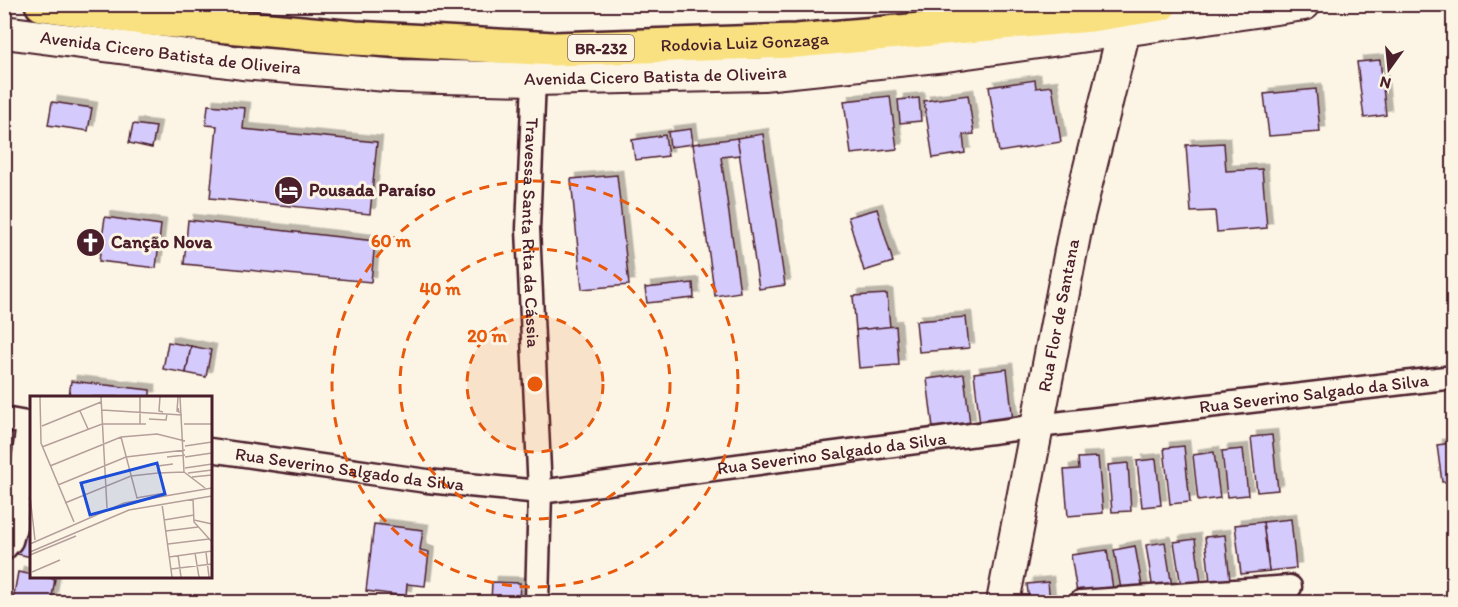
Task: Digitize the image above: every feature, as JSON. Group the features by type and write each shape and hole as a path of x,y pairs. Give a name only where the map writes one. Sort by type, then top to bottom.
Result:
{"highway":[{"name":"Rodovia Luiz Gonzaga","path":"42,4 141,18 355,38 554,49 796,41 1091,15 1161,4"}],"main road":[{"name":"Avenida Cicero Batista de Oliveira","path":"4,32 242,63 399,76 534,79 763,74 946,55 1304,4"},
{"name":"Rua Flor de Santana","path":"1003,603 1038,426 1052,338 1124,30"}],"street":[{"name":"Travessa Santa Rita da Cássia","path":"534,79 528,230 540,492 537,603"},
{"name":"Rua Severino Salgado da Silva","path":"212,450 427,482 540,492 1038,426 1454,377"},
{"path":"4,419 30,423 15,527 4,549"},
{"path":"1081,603 1290,586"}],"building":[{"path":"1380,60 1386,115 1364,118 1357,62"},
{"path":"1035,80 1036,88 1052,86 1061,142 999,152 989,87"},
{"path":"1316,89 1320,132 1269,136 1264,94"},
{"path":"968,95 974,134 963,135 965,153 933,158 924,101"},
{"path":"890,96 897,149 851,154 844,101"},
{"path":"919,98 921,121 900,123 898,100"},
{"path":"52,102 92,108 88,131 48,125"},
{"path":"208,105 245,108 243,129 377,142 370,214 210,198 217,126 206,125"},
{"path":"133,124 156,127 152,148 129,143"},
{"path":"691,129 693,144 670,147 668,132"},
{"path":"763,134 785,285 759,289 737,138"},
{"path":"665,135 668,156 635,160 632,140"},
{"path":"737,138 740,155 721,157 740,292 715,296 693,144"},
{"path":"1224,143 1226,171 1262,169 1267,228 1217,232 1215,211 1191,212 1186,145"},
{"path":"617,175 629,285 582,289 571,179"},
{"path":"877,209 893,262 864,271 848,217"},
{"path":"105,217 161,225 156,268 99,261"},
{"path":"188,220 375,241 371,282 184,264"},
{"path":"693,283 694,298 647,303 645,288"},
{"path":"887,294 890,327 856,330 853,296"},
{"path":"966,317 969,348 919,352 916,321"},
{"path":"896,326 899,365 859,368 856,330"},
{"path":"168,342 191,346 186,373 163,369"},
{"path":"191,346 211,350 206,377 186,373"},
{"path":"1007,369 1013,421 980,425 974,373"},
{"path":"964,374 970,424 933,428 927,379"},
{"path":"71,381 150,390 150,396 69,396"},
{"path":"1272,435 1278,490 1257,492 1251,437"},
{"path":"1452,443 1454,481 1442,482 1437,445"},
{"path":"1184,446 1190,502 1170,504 1164,448"},
{"path":"1243,449 1248,495 1227,497 1222,451"},
{"path":"1214,452 1220,498 1198,501 1193,455"},
{"path":"1098,457 1103,513 1068,516 1064,470 1079,469 1078,458"},
{"path":"1156,459 1161,505 1142,507 1137,461"},
{"path":"1128,463 1131,511 1112,512 1108,465"},
{"path":"26,506 30,507 30,533 21,531"},
{"path":"1291,519 1296,568 1269,571 1263,522"},
{"path":"1263,522 1269,571 1241,574 1235,525"},
{"path":"374,524 423,530 420,550 429,552 425,586 407,584 406,596 366,591"},
{"path":"21,531 30,533 30,557 17,554"},
{"path":"1225,535 1230,580 1210,582 1205,537"},
{"path":"1195,539 1201,583 1181,586 1174,542"},
{"path":"1165,542 1172,587 1153,590 1146,545"},
{"path":"1135,546 1143,591 1122,595 1114,550"},
{"path":"1107,550 1115,602 1078,599 1071,555"},
{"path":"18,572 30,574 30,577 55,579 51,602 13,600"},
{"path":"492,582 520,583 519,602 491,602"},
{"path":"1048,582 1050,602 1029,602 1027,584"}],"place":[{"name":"Pousada Paraíso","path":"288,190"},
{"name":"Canção Nova","path":"90,242"}]}
